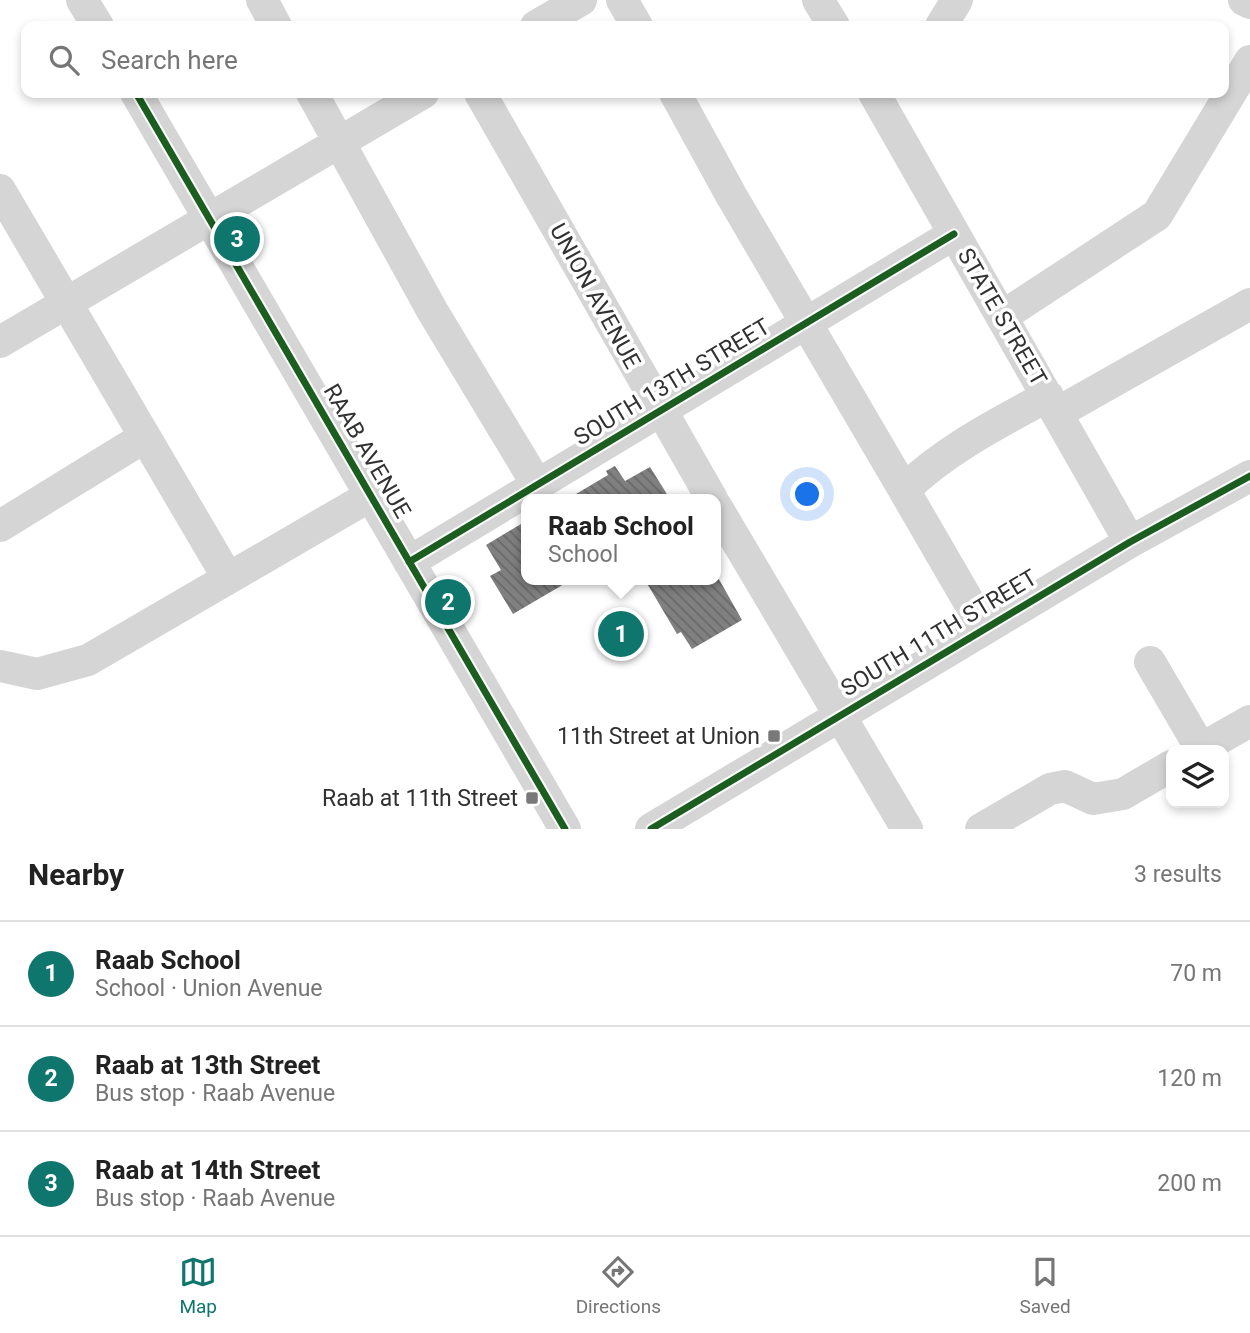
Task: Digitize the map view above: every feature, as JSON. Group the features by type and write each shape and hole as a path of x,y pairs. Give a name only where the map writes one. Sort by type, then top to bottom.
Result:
{"street":[{"path":"82,0 95,21"},
{"path":"262,0 273,21"},
{"path":"539,16 581,0"},
{"path":"622,0 634,21"},
{"path":"818,0 831,21"},
{"path":"944,21 957,0"},
{"path":"1244,0 1250,3"},
{"path":"1229,96 1250,61"},
{"name":"RAAB AVENUE","path":"139,98 565,829"},
{"path":"315,98 433,312 538,486"},
{"path":"0,342 414,98"},
{"name":"UNION AVENUE","path":"483,98 709,494"},
{"path":"678,98 731,195 984,628"},
{"path":"1003,316 1157,215 1228,98"},
{"name":"STATE STREET","path":"887,100 954,234 1130,542"},
{"path":"0,190 68,302 143,438 228,578"},
{"name":"SOUTH 13TH STREET","path":"524,494 954,234"},
{"path":"904,490 920,474 990,427 1053,404 1250,304"},
{"path":"0,526 143,438"},
{"name":"SOUTH 11TH STREET","path":"651,829 984,628 1130,542 1250,476"},
{"path":"0,666 37,674 88,660 370,496"},
{"name":"SOUTH 13TH STREET","path":"409,562 521,496"},
{"path":"721,515 907,829"},
{"path":"1150,662 1197,745"},
{"path":"1209,745 1250,721"},
{"path":"981,829 1049,789 1065,786 1093,799 1123,794 1166,769"}],"building":[{"path":"615,466 625,481 650,467 667,494 576,494 608,475 606,471"},
{"path":"521,524 521,585 562,585 513,614 490,576 501,570 486,545"},
{"path":"721,583 742,620 692,649 681,632 677,634 648,585 721,585"}],"cycle path":[{"path":"139,98 565,829"},
{"path":"522,494 954,234"},
{"path":"651,829 1130,542 1250,476"},
{"path":"409,562 521,495"}],"place":[{"name":"Raab at 14th Street","path":"237,239"},
{"name":"Raab at 13th Street","path":"448,602"},
{"name":"Raab School","path":"621,634"},
{"name":"11th Street at Union","path":"774,736"},
{"name":"Raab at 11th Street","path":"532,798"}]}
